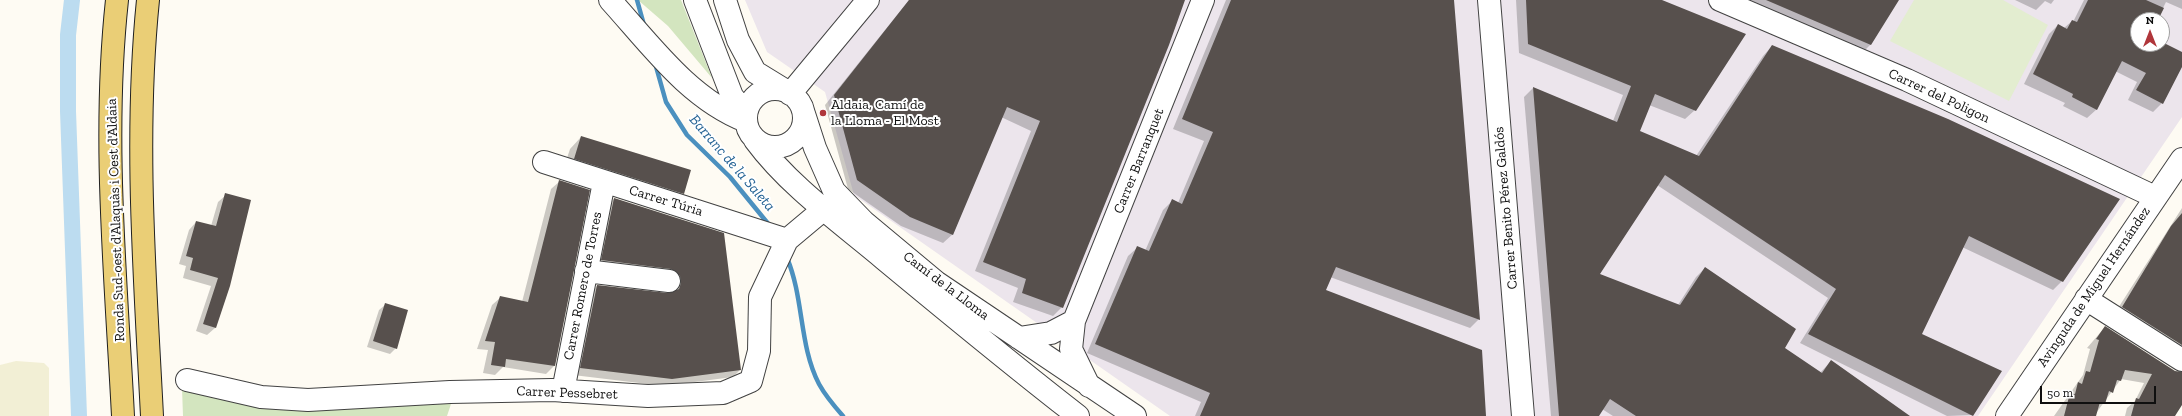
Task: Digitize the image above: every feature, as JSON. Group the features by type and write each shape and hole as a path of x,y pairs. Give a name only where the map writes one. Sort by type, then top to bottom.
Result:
{"main road":[{"name":"Ronda Sud-oest d'Alaquàs i Oest d'Aldaia","path":"117,0 113,41 111,156 123,416"},
{"name":"Ronda Sud-oest d'Alaquàs i Oest d'Aldaia","path":"148,0 143,42 141,159 152,416"}],"street":[{"path":"610,0 690,88 726,113 749,125 771,147 788,144 801,132 790,99 755,72 738,40 725,0"},
{"name":"Camí de la Lloma","path":"695,0 732,96 769,159 824,210 1078,416"},
{"path":"790,99 868,0"},
{"name":"Carrer Barranquet","path":"1089,386 1071,349 1074,321 1203,0"},
{"name":"Carrer Benito Pérez Galdós","path":"1489,0 1523,416"},
{"name":"Carrer del Poligon","path":"1720,0 1907,80 2155,197"},
{"name":"Camí de la Lloma","path":"714,47 745,79 790,99 815,148 834,191 864,222 936,282 1135,416"},
{"path":"749,125 748,107 757,96 790,99"},
{"name":"Avinguda de Miguel Hernández","path":"2007,416 2182,159"},
{"name":"Carrer Túria","path":"544,162 787,240"},
{"name":"Carrer Romero de Torres","path":"563,391 604,182"},
{"name":"Carrer Pessebret","path":"187,380 261,397 308,400 450,392 563,391 648,396 723,393 750,381 759,351 760,298 787,240 824,210"},
{"path":"586,271 669,281"},
{"path":"2086,299 2182,360"},
{"path":"1019,338 1051,333 1074,321"}],"shaded area":[{"path":"745,0 2182,0 2182,117 1978,416 1170,416 854,195 825,92 767,52"},
{"path":"16,361 44,363 49,368 49,416 0,416 0,365"}],"green space":[{"path":"638,0 681,0 712,78 668,26"},
{"path":"1914,0 2003,0 2048,25 2009,101 1890,41"},
{"path":"182,388 441,396 451,404 447,416 183,416"}],"building":[{"path":"909,0 1185,0 1169,45 1063,308 1022,293 1026,279 983,262 1040,121 1007,107 953,235 910,217 857,180 834,95"},
{"path":"1231,0 1454,0 1480,320 1336,267 1326,290 1482,350 1486,416 1200,416 1210,393 1095,344 1137,246 1149,251 1172,199 1182,204 1213,132 1182,119"},
{"path":"1526,0 1662,0 1746,34 1696,111 1655,94 1640,131 1699,156 1772,45 1948,119 2120,199 2063,282 1969,236 1922,334 2002,371 1973,416 1808,334 1836,289 1665,175 1600,274 1680,305 1705,267 1796,329 1785,348 1822,373 1831,360 1910,416 1636,416 1610,399 1599,416 1559,416 1533,87 1617,122 1631,86 1528,44"},
{"path":"1766,0 1899,0 1871,45"},
{"path":"2088,0 2146,0 2164,8 2162,12 2130,12 2130,52 2170,52 2170,46 2182,52 2182,67 2163,104 2136,90 2146,73 2122,61 2097,110 2072,97 2073,94 2033,74 2058,24 2067,29 2072,20 2077,22"},
{"path":"581,136 691,170 684,194 574,159"},
{"path":"559,180 590,190 555,366 506,359 505,367 491,365 495,342 485,341 500,296 528,302"},
{"path":"225,193 251,200 230,286 216,328 203,324 218,278 190,270 193,258 186,256 196,221 216,226"},
{"path":"614,198 724,233 741,370 672,379 580,368 597,285 668,293 679,289 681,283 680,276 671,269 601,260"},
{"path":"2182,213 2182,345 2122,307 2171,226"},
{"path":"385,303 408,310 397,349 373,341"},
{"path":"2105,326 2175,371 2182,372 2182,405 2175,416 2131,416 2136,398 2139,399 2152,374 2125,370 2121,381 2117,380 2113,393 2109,391 2105,404 2100,402 2096,416 2064,416 2070,393 2075,394 2078,382 2082,384 2086,371 2090,372 2099,340 2096,339"}],"waterway":[{"path":"72,0 68,35 68,111 79,416"},
{"name":"Barranc de la Saleta","path":"637,0 644,25"},
{"name":"Barranc de la Saleta","path":"655,63 666,102 687,135 730,177 770,226"},
{"name":"Barranc de la Saleta","path":"787,258 796,289 808,354 813,369 824,392 843,416"}],"place":[{"name":"Aldaia, Camí de la Lloma - El Most","path":"823,113"}]}
